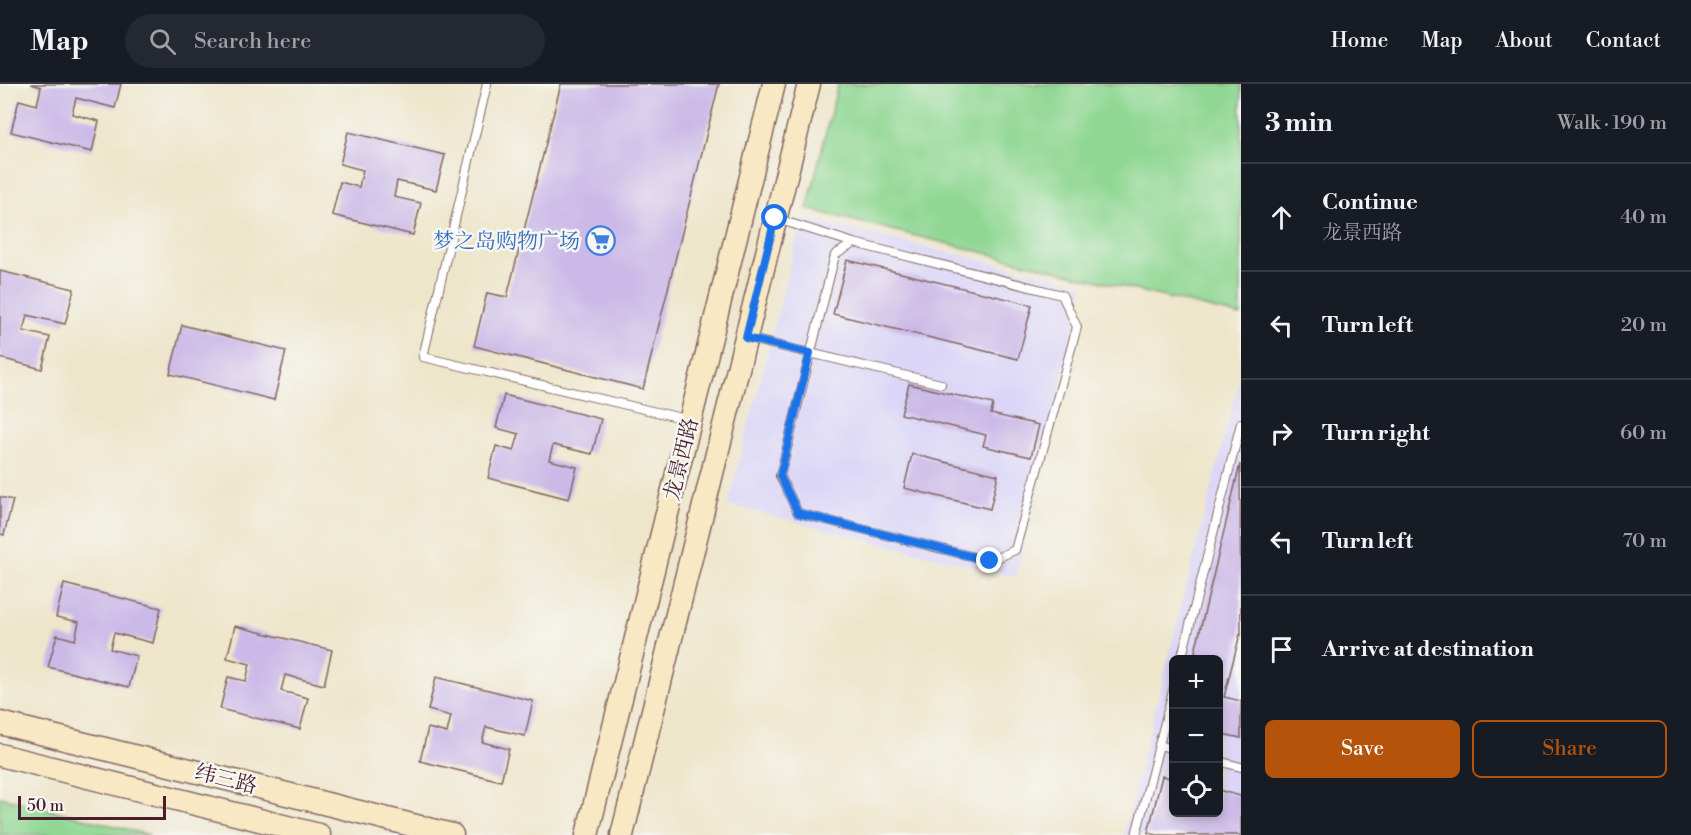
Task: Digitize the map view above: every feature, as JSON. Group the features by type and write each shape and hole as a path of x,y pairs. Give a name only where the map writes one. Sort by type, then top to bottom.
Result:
{"main road":[{"name":"龙景西路","path":"587,835 774,84"},
{"name":"龙景西路","path":"622,835 809,84"},
{"name":"纬三路","path":"0,723 452,835"},
{"name":"纬三路","path":"0,755 304,833"}],"lane":[{"path":"487,84 423,357 691,420"},
{"path":"775,218 854,243 1062,295 1077,327 1015,550 990,561 798,513 780,476 835,255 854,243"},
{"path":"746,338 941,384"},
{"path":"1181,655 1241,423"},
{"path":"1136,835 1169,704"},
{"path":"1159,745 1169,748"},
{"path":"1223,762 1241,767"}],"shaded area":[{"path":"802,218 1084,284 1016,577 728,505"},
{"path":"1241,373 1241,835 1123,835"}],"green space":[{"path":"838,84 1241,84 1241,316 807,209"},
{"path":"0,797 150,835 0,835"}],"building":[{"path":"31,84 121,84 115,108 76,98 72,114 99,121 92,152 11,132 19,100 37,105 41,87"},
{"name":"梦之岛购物广场","path":"561,84 719,84 643,389 474,346 487,293 507,297"},
{"path":"348,132 445,155 436,190 397,181 394,197 421,203 413,235 332,215 340,182 359,187 363,170 340,164"},
{"path":"847,260 1032,305 1018,359 833,314"},
{"path":"0,271 74,289 65,324 27,315 23,331 50,337 42,369 0,358"},
{"path":"182,325 286,351 274,400 170,374"},
{"path":"909,384 993,404 991,414 1039,425 1031,457 983,446 986,435 901,414"},
{"path":"504,395 601,419 592,454 553,445 549,460 577,467 569,499 488,478 496,446 514,451 519,434 496,428"},
{"path":"912,454 998,475 990,509 904,488"},
{"path":"1240,464 1241,635 1224,697 1241,701 1241,738 1223,734 1223,655 1194,655"},
{"path":"0,497 13,500 4,535 0,534"},
{"path":"64,584 161,608 153,643 114,633 110,649 137,656 129,687 48,667 57,635 75,640 79,622 56,617"},
{"path":"235,626 332,650 324,685 285,675 281,691 308,698 300,729 220,709 228,677 246,681 250,664 227,658"},
{"path":"436,677 533,701 525,736 486,727 482,742 509,749 501,781 420,761 428,728 447,733 451,716 428,710"},
{"path":"1162,776 1169,778 1169,817 1223,817 1223,791 1241,796 1241,835 1157,835 1148,833"}],"place":[{"name":"梦之岛购物广场","path":"601,241"}],"route":[{"path":"775,218 746,338 810,353 780,476 798,513 990,561"}]}
